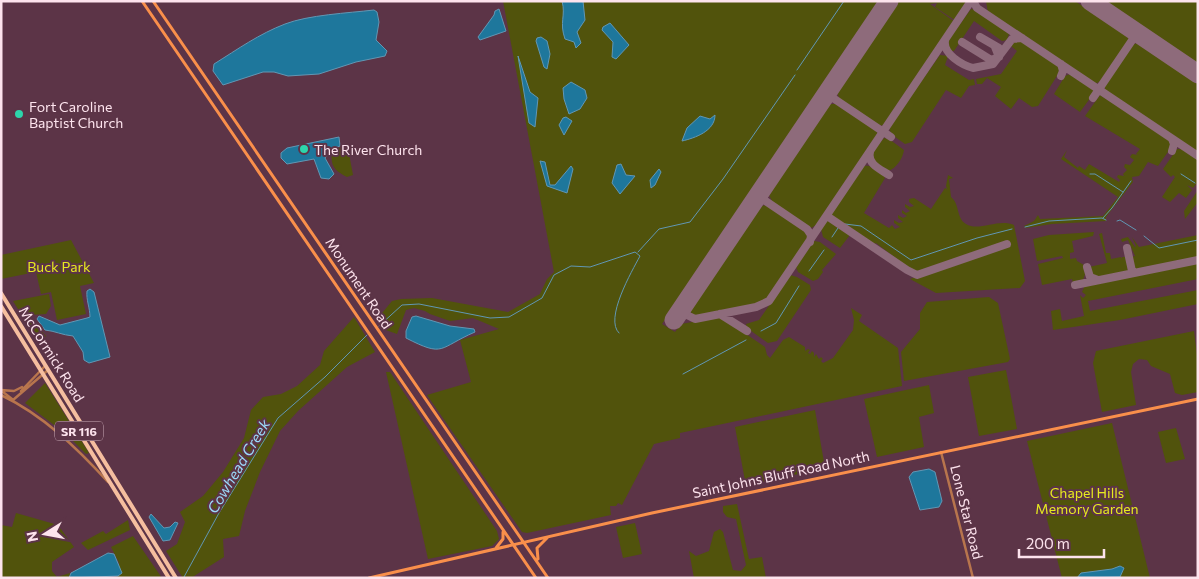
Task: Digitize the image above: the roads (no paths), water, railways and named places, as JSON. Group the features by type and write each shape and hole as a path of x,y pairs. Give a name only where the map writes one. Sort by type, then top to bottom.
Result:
{"main road":[{"name":"Monument Road","path":"142,1 536,578"},
{"name":"Monument Road","path":"153,1 548,578"},
{"name":"McCormick Road","path":"1,293 114,478"},
{"path":"2,307 14,315"},
{"name":"McCormick Road","path":"2,307 114,489"},
{"path":"417,403 424,398"},
{"name":"Saint Johns Bluff Road North","path":"370,578 549,536 1198,399"},
{"path":"96,459 114,478"},
{"name":"SR 116","path":"114,478 176,578"},
{"name":"SR 116","path":"114,489 169,578"},
{"path":"495,549 503,539 502,528"},
{"path":"540,565 537,548 549,536"}],"street":[{"path":"19,394 24,387 47,368"},
{"path":"13,400 42,371"},
{"path":"1,390 14,391 24,387"},
{"path":"1,390 64,437 114,489"},
{"path":"1,395 13,400"},
{"name":"Lone Star Road","path":"941,452 973,578"}],"water":[{"path":"562,1 583,1 585,20 577,32 581,43 576,48 574,42 565,39"},
{"path":"499,9 506,31 480,40 478,37 495,11"},
{"path":"374,10 377,12 379,22 376,40 387,51 385,56 356,62 319,74 288,76 274,72 263,72 223,85 213,71 214,64 257,37 285,24 316,16"},
{"path":"610,23 629,45 616,59 612,57 613,42 602,30 603,27"},
{"path":"541,37 547,41 550,54 547,69 544,67 536,41 537,38"},
{"path":"518,56 530,92 538,98 535,127 529,123"},
{"path":"571,82 585,90 587,98 580,109 569,114 563,88"},
{"path":"715,115 712,125 703,133 682,141 687,128 700,116 710,119"},
{"path":"566,117 572,121 564,135 559,125 563,118"},
{"path":"339,137 340,146 330,150 325,158 334,174 329,179 321,178 314,159 287,164 281,158 281,153 287,148"},
{"path":"540,161 545,162 550,185 555,185 571,166 573,169 567,193 547,186"},
{"path":"621,164 626,175 635,176 620,194 612,183 617,165"},
{"path":"659,169 661,172 655,185 651,188 650,180"},
{"path":"90,289 94,292 110,357 89,363 84,360 83,352 73,336 45,330 37,319 39,316 60,325 90,317 87,291"},
{"path":"416,316 450,326 474,329 475,332 447,346 435,349 428,348 406,338 406,331 412,317"},
{"path":"929,469 935,472 942,501 939,507 920,510 909,477 913,472"},
{"path":"151,514 164,528 170,527 175,522 178,523 170,540 163,541 149,517"},
{"path":"108,553 114,554 122,573 118,576 69,578 71,573"},
{"path":"1120,566 1124,568 1120,577 1077,578 1081,573 1112,569"}],"waterway":[{"path":"797,70 844,1"},
{"path":"638,252 659,229 690,222 723,179 795,75"},
{"path":"1090,174 1095,174 1123,192"},
{"path":"1181,174 1195,183"},
{"path":"1103,218 1131,181"},
{"path":"1025,227 1049,221 1102,218 1106,220"},
{"path":"1117,221 1120,220 1136,230"},
{"path":"845,224 861,226 911,260 977,238 1012,229"},
{"path":"832,237 838,228"},
{"path":"1144,236 1159,248 1198,240"},
{"path":"809,271 824,250"},
{"name":"Cowhead Creek","path":"379,326 402,305 419,304 490,318 509,317 542,298 554,275 571,266 590,267 635,252 640,256 617,306 615,326 619,333"},
{"path":"761,331 776,323 799,286"},
{"name":"Cowhead Creek","path":"184,577 219,513 278,418 325,377 367,335"},
{"path":"683,374 746,340"}],"place":[{"name":"Fort Caroline Baptist Church","path":"19,114"},
{"name":"The River Church","path":"304,149"}],"park label":[{"name":"Buck Park","path":"59,266"},
{"name":"Chapel Hills Memory Garden","path":"1087,500"}]}
